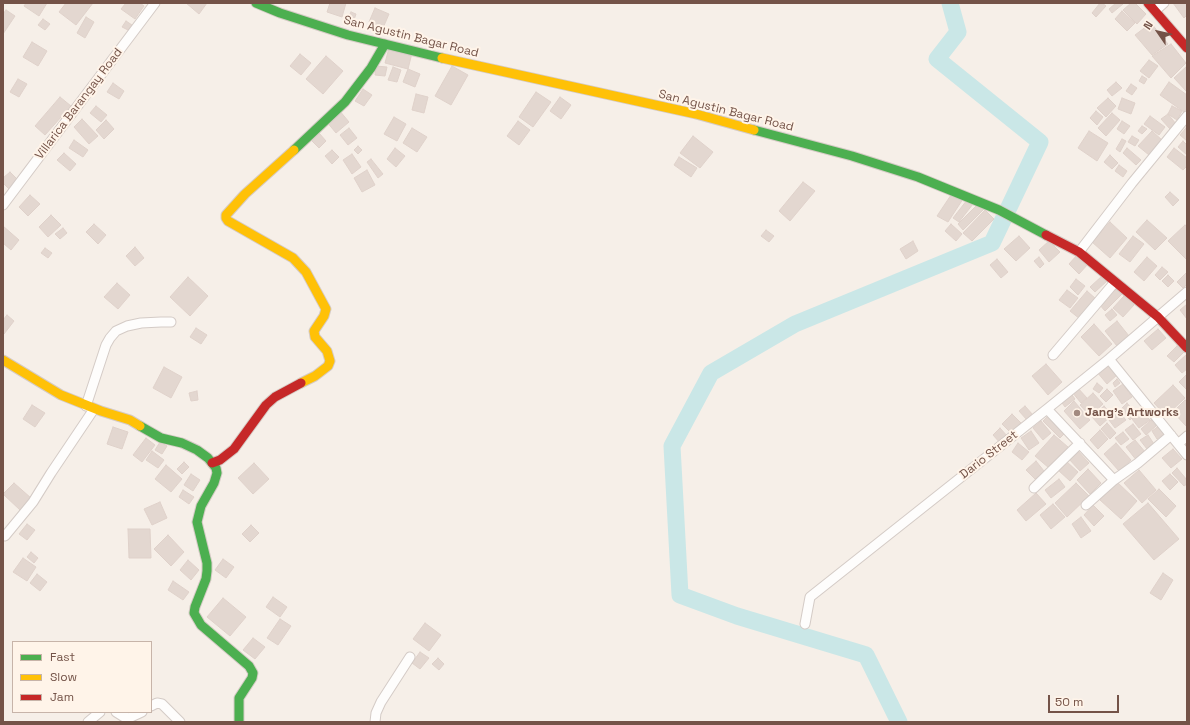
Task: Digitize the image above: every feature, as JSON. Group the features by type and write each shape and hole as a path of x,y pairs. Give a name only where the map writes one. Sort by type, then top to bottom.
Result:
{"street":[{"name":"Villarica Barangay Road","path":"3,205 155,3"},
{"name":"San Agustin Bagar Road","path":"256,3 280,13 348,35 472,65 696,114 852,156 918,177 999,210 1079,252 1158,317 1187,348"},
{"path":"1148,3 1187,48"},
{"path":"1155,11 1164,3"},
{"path":"212,463 220,460 234,449 266,405 275,397 320,373 328,366 330,361 327,351 315,337 314,331 324,316 326,309 306,272 293,258 228,221 226,215 245,194 309,137 345,102 371,68 385,44"},
{"path":"1079,252 1132,183 1187,116"},
{"path":"1053,355 1115,282"},
{"name":"Dario Street","path":"805,624 810,597 1109,359 1187,292"},
{"path":"5,536 33,502 90,407 106,345 110,338 116,331 127,326 141,323 171,322"},
{"path":"1109,359 1170,436 1187,455"},
{"path":"3,360 61,395 90,407 130,420 161,438 191,446 216,468 217,473 214,483 201,506 197,522 207,563 207,571 206,579 194,613 201,625 249,666 253,673 252,678 239,698 239,722"},
{"path":"1047,409 1114,480"},
{"path":"1086,505 1114,480 1138,463 1170,436"},
{"path":"1178,444 1187,436"},
{"path":"1034,488 1080,443"},
{"path":"375,722 376,713 381,702 410,657"},
{"path":"152,706 157,703 162,704 180,722"},
{"path":"88,722 99,713"},
{"path":"118,713 129,718 140,713"}],"building":[{"path":"26,3 47,3 39,16 24,6"},
{"path":"66,3 93,3 76,25 59,12"},
{"path":"126,3 140,3 144,6 135,19 121,9"},
{"path":"186,3 207,3 199,14"},
{"path":"330,3 346,3 342,17 327,12"},
{"path":"1100,3 1106,6 1096,17 1092,13"},
{"path":"1116,3 1123,4 1112,13 1109,9"},
{"path":"1131,3 1135,3 1146,14 1137,24 1123,10"},
{"path":"1173,3 1187,3 1187,15 1184,18"},
{"path":"375,8 389,14 383,28 369,22"},
{"path":"6,10 15,16 3,34 3,14"},
{"path":"1122,11 1135,23 1127,31 1115,19"},
{"path":"351,12 356,14 354,20 348,18"},
{"path":"86,17 94,22 85,38 77,33"},
{"path":"43,19 50,24 45,30 38,25"},
{"path":"126,21 132,25 128,30 122,27"},
{"path":"1151,23 1168,44 1152,55 1135,35"},
{"path":"32,42 47,51 38,66 23,57"},
{"path":"1171,44 1186,63 1171,78 1152,56"},
{"path":"389,48 412,53 408,69 385,63"},
{"path":"300,54 311,63 301,75 290,66"},
{"path":"326,56 343,71 323,94 306,79"},
{"path":"1149,60 1158,66 1149,78 1140,71"},
{"path":"376,66 387,67 385,76 375,75"},
{"path":"452,66 468,75 451,105 435,96"},
{"path":"1187,66 1187,92 1174,78"},
{"path":"393,67 401,70 397,82 388,80"},
{"path":"408,69 420,74 415,87 403,82"},
{"path":"1142,76 1147,79 1144,84 1139,81"},
{"path":"18,79 27,84 19,97 10,92"},
{"path":"1116,82 1122,88 1112,96 1107,90"},
{"path":"1169,82 1187,95 1187,108 1184,112 1160,95"},
{"path":"113,83 124,91 119,99 107,92"},
{"path":"1131,84 1137,88 1132,95 1126,91"},
{"path":"363,89 372,95 364,106 355,101"},
{"path":"536,92 551,102 533,127 519,117"},
{"path":"416,94 428,97 424,113 412,110"},
{"path":"60,97 71,106 45,135 35,126"},
{"path":"560,97 571,105 561,119 550,111"},
{"path":"1108,98 1116,106 1106,117 1097,108"},
{"path":"1122,98 1135,103 1131,114 1118,109"},
{"path":"96,106 107,115 101,122 90,113"},
{"path":"1172,106 1182,111 1177,120 1168,114"},
{"path":"339,110 349,122 336,133 326,121"},
{"path":"1096,111 1103,117 1097,125 1090,118"},
{"path":"1112,113 1120,120 1106,136 1098,128"},
{"path":"1168,114 1176,124 1170,129 1161,119"},
{"path":"1150,116 1165,127 1159,135 1144,124"},
{"path":"394,117 406,124 397,141 384,134"},
{"path":"82,119 98,136 89,144 74,127"},
{"path":"106,120 114,129 104,139 96,130"},
{"path":"518,121 530,130 519,145 507,136"},
{"path":"1122,121 1130,126 1124,134 1117,129"},
{"path":"1142,126 1147,129 1142,134 1138,131"},
{"path":"349,128 357,138 348,145 340,135"},
{"path":"412,128 427,137 417,152 403,143"},
{"path":"1186,128 1187,129 1187,141 1180,135"},
{"path":"1089,131 1108,143 1097,161 1078,148"},
{"path":"1152,131 1162,140 1149,155 1138,146"},
{"path":"319,133 326,141 319,148 311,140"},
{"path":"693,136 713,152 700,168 680,153"},
{"path":"1132,136 1139,140 1135,146 1128,142"},
{"path":"1122,139 1126,141 1120,152 1116,149"},
{"path":"74,140 88,150 83,157 69,148"},
{"path":"1183,141 1187,145 1187,155 1178,147"},
{"path":"358,146 362,150 358,154 354,150"},
{"path":"395,148 405,156 396,167 387,159"},
{"path":"1127,148 1141,160 1136,165 1123,153"},
{"path":"1174,148 1187,158 1187,166 1183,170 1167,157"},
{"path":"332,150 339,157 332,164 325,156"},
{"path":"64,153 76,164 70,171 57,160"},
{"path":"352,154 361,167 352,174 343,160"},
{"path":"1110,155 1118,163 1112,169 1104,162"},
{"path":"679,157 697,168 691,177 674,165"},
{"path":"371,159 383,174 378,178 367,162"},
{"path":"1119,165 1127,171 1123,177 1115,171"},
{"path":"367,170 375,185 362,192 354,178"},
{"path":"10,172 18,180 9,189 3,183 3,178"},
{"path":"803,182 815,191 790,221 779,211"},
{"path":"953,192 963,199 948,222 937,216"},
{"path":"1170,192 1179,200 1173,206 1165,197"},
{"path":"30,195 40,204 28,216 19,207"},
{"path":"967,200 973,204 959,222 953,218"},
{"path":"979,203 984,209 963,230 958,224"},
{"path":"985,210 994,219 972,241 963,233"},
{"path":"51,215 61,225 48,237 39,227"},
{"path":"1147,220 1167,238 1155,250 1136,232"},
{"path":"1110,222 1127,238 1110,258 1092,242"},
{"path":"94,224 106,235 98,244 86,232"},
{"path":"951,224 962,234 956,241 945,231"},
{"path":"1185,225 1187,227 1187,260 1168,241"},
{"path":"3,226 19,240 11,250 3,243"},
{"path":"63,228 67,233 60,239 55,234"},
{"path":"766,230 774,236 769,242 761,236"},
{"path":"1019,236 1030,248 1016,261 1004,249"},
{"path":"1133,236 1144,244 1130,262 1119,254"},
{"path":"913,241 918,251 906,259 900,249"},
{"path":"1049,241 1060,252 1049,262 1039,250"},
{"path":"135,247 144,258 135,266 126,256"},
{"path":"45,248 52,253 48,258 41,253"},
{"path":"1078,254 1088,264 1079,274 1069,264"},
{"path":"1039,257 1044,264 1040,268 1034,261"},
{"path":"1147,257 1157,266 1144,281 1134,272"},
{"path":"997,259 1008,272 1001,278 990,265"},
{"path":"1162,267 1168,272 1160,280 1155,275"},
{"path":"1187,272 1187,284 1183,288 1177,282"},
{"path":"1168,275 1174,281 1168,287 1162,281"},
{"path":"1102,276 1107,281 1095,292 1090,287"},
{"path":"188,277 208,296 190,316 170,297"},
{"path":"1076,279 1085,286 1078,295 1070,287"},
{"path":"117,283 130,295 118,309 104,297"},
{"path":"1115,288 1122,294 1105,311 1099,304"},
{"path":"1067,290 1078,298 1070,308 1059,300"},
{"path":"1087,291 1096,299 1080,319 1070,311"},
{"path":"1124,296 1134,305 1123,317 1113,308"},
{"path":"1187,304 1187,319 1180,310"},
{"path":"1112,309 1117,315 1110,321 1105,315"},
{"path":"7,315 14,321 4,334 3,320"},
{"path":"1117,321 1129,336 1117,346 1105,331"},
{"path":"1094,324 1112,344 1099,356 1081,337"},
{"path":"196,328 207,335 201,344 190,337"},
{"path":"1158,329 1166,338 1152,350 1144,341"},
{"path":"1177,346 1184,352 1174,362 1167,356"},
{"path":"1187,354 1187,369 1182,373 1175,365"},
{"path":"1107,363 1117,375 1107,384 1097,372"},
{"path":"1046,364 1062,382 1048,395 1032,376"},
{"path":"164,367 182,377 171,398 153,388"},
{"path":"1187,374 1187,390 1179,382"},
{"path":"1117,379 1120,383 1115,387 1113,383"},
{"path":"1097,383 1103,388 1099,393 1093,389"},
{"path":"1123,384 1132,397 1122,404 1113,391"},
{"path":"1173,385 1185,398 1166,416 1154,403"},
{"path":"1077,387 1087,398 1081,403 1072,392"},
{"path":"1107,389 1113,395 1106,402 1100,396"},
{"path":"197,391 198,400 191,401 189,393"},
{"path":"1070,392 1075,399 1065,407 1060,400"},
{"path":"1093,393 1103,404 1090,416 1080,405"},
{"path":"1185,400 1187,402 1186,426 1173,412"},
{"path":"1074,401 1090,420 1080,429 1064,411"},
{"path":"1127,403 1136,414 1130,420 1121,409"},
{"path":"32,405 45,413 35,427 23,419"},
{"path":"1025,406 1033,415 1027,420 1019,411"},
{"path":"1104,406 1112,415 1100,426 1092,417"},
{"path":"1119,412 1126,420 1115,428 1109,420"},
{"path":"1143,412 1150,420 1139,428 1132,419"},
{"path":"1012,414 1021,423 1011,433 1002,424"},
{"path":"1049,415 1066,432 1060,438 1043,421"},
{"path":"1151,420 1156,426 1146,435 1141,429"},
{"path":"1041,421 1051,433 1043,440 1033,428"},
{"path":"1107,423 1116,433 1110,439 1101,429"},
{"path":"1133,424 1141,434 1133,440 1125,430"},
{"path":"1160,425 1165,433 1157,439 1152,431"},
{"path":"113,427 128,432 122,449 107,444"},
{"path":"1000,428 1008,437 1001,444 993,435"},
{"path":"1100,430 1108,439 1098,449 1090,440"},
{"path":"1031,431 1039,443 1029,450 1021,438"},
{"path":"1123,432 1129,439 1121,445 1115,438"},
{"path":"1054,435 1068,447 1049,468 1035,456"},
{"path":"1148,435 1154,444 1147,449 1140,440"},
{"path":"146,438 155,445 142,462 133,455"},
{"path":"1135,440 1146,453 1137,461 1126,447"},
{"path":"160,442 167,446 162,454 155,450"},
{"path":"1018,443 1029,452 1022,460 1012,452"},
{"path":"1116,443 1131,460 1119,471 1104,454"},
{"path":"1173,449 1182,459 1171,468 1162,458"},
{"path":"1077,450 1089,463 1080,471 1068,458"},
{"path":"152,451 164,460 158,468 146,460"},
{"path":"1036,461 1044,471 1035,479 1026,470"},
{"path":"1066,461 1078,472 1070,481 1058,470"},
{"path":"184,462 189,467 182,474 177,469"},
{"path":"254,463 269,479 253,494 238,478"},
{"path":"166,465 182,479 171,492 155,479"},
{"path":"1177,468 1187,480 1187,484 1184,486 1172,473"},
{"path":"1088,469 1101,483 1090,494 1077,480"},
{"path":"1139,470 1156,490 1142,503 1124,483"},
{"path":"191,474 200,480 193,491 184,485"},
{"path":"1170,474 1178,482 1170,490 1162,481"},
{"path":"1059,479 1065,487 1051,498 1045,490"},
{"path":"1117,482 1137,501 1121,519 1100,500"},
{"path":"14,483 31,498 20,510 3,494"},
{"path":"1076,483 1089,496 1067,517 1055,503"},
{"path":"1159,489 1176,506 1166,517 1148,499"},
{"path":"183,490 194,497 189,504 179,497"},
{"path":"1036,493 1046,504 1026,521 1017,510"},
{"path":"160,502 167,518 152,525 144,509"},
{"path":"1148,503 1179,539 1154,560 1123,524"},
{"path":"1053,504 1065,517 1051,529 1040,515"},
{"path":"1093,505 1104,516 1094,526 1084,515"},
{"path":"1081,517 1091,531 1081,538 1072,524"},
{"path":"27,524 35,530 27,540 19,534"},
{"path":"251,525 259,533 250,542 242,534"},
{"path":"128,529 150,529 151,558 129,558"},
{"path":"168,535 184,552 171,566 154,549"},
{"path":"31,552 38,558 34,563 27,557"},
{"path":"23,558 36,567 27,581 13,572"},
{"path":"223,559 234,567 226,578 215,570"},
{"path":"188,560 199,570 191,580 180,570"},
{"path":"1163,573 1173,580 1161,600 1150,593"},
{"path":"37,574 47,582 40,591 30,583"},
{"path":"173,581 189,592 183,600 168,590"},
{"path":"273,597 287,607 280,617 266,607"},
{"path":"223,598 246,617 230,636 207,617"},
{"path":"280,619 291,626 278,645 267,638"},
{"path":"425,623 441,635 429,651 413,639"},
{"path":"253,638 265,647 255,659 243,650"},
{"path":"420,652 429,658 420,669 412,663"},
{"path":"438,658 444,664 439,670 432,664"}],"waterway":[{"path":"899,722 866,655 737,616 680,595 672,446 711,373 795,324 992,243 1040,142 937,59 958,32 950,3"}],"traffic: fast":[{"path":"256,3 280,13 348,35 442,58"},
{"path":"294,150 345,102 371,68 385,44"},
{"path":"754,130 852,156 918,177 999,210 1046,235"},
{"path":"140,426 161,438 182,443 197,450 208,458 216,468 217,473 214,483 201,506 197,522 207,563 207,571 206,579 194,613 201,625 249,666 253,673 252,678 239,698 239,722"}],"traffic: slow":[{"path":"442,58 696,114 754,130"},
{"path":"294,150 245,194 226,215 226,218 228,221 293,258 306,272 326,309 324,316 314,331 315,337 327,351 330,361 328,366 315,376 301,383"},
{"path":"3,360 61,395 101,411 130,420 140,426"}],"traffic: jam":[{"path":"1148,3 1187,48"},
{"path":"1046,235 1079,252 1158,317 1187,348"},
{"path":"212,463 220,460 234,449 266,405 275,397 301,383"}],"place":[{"name":"Jang's Artworks","path":"1077,413"}]}
